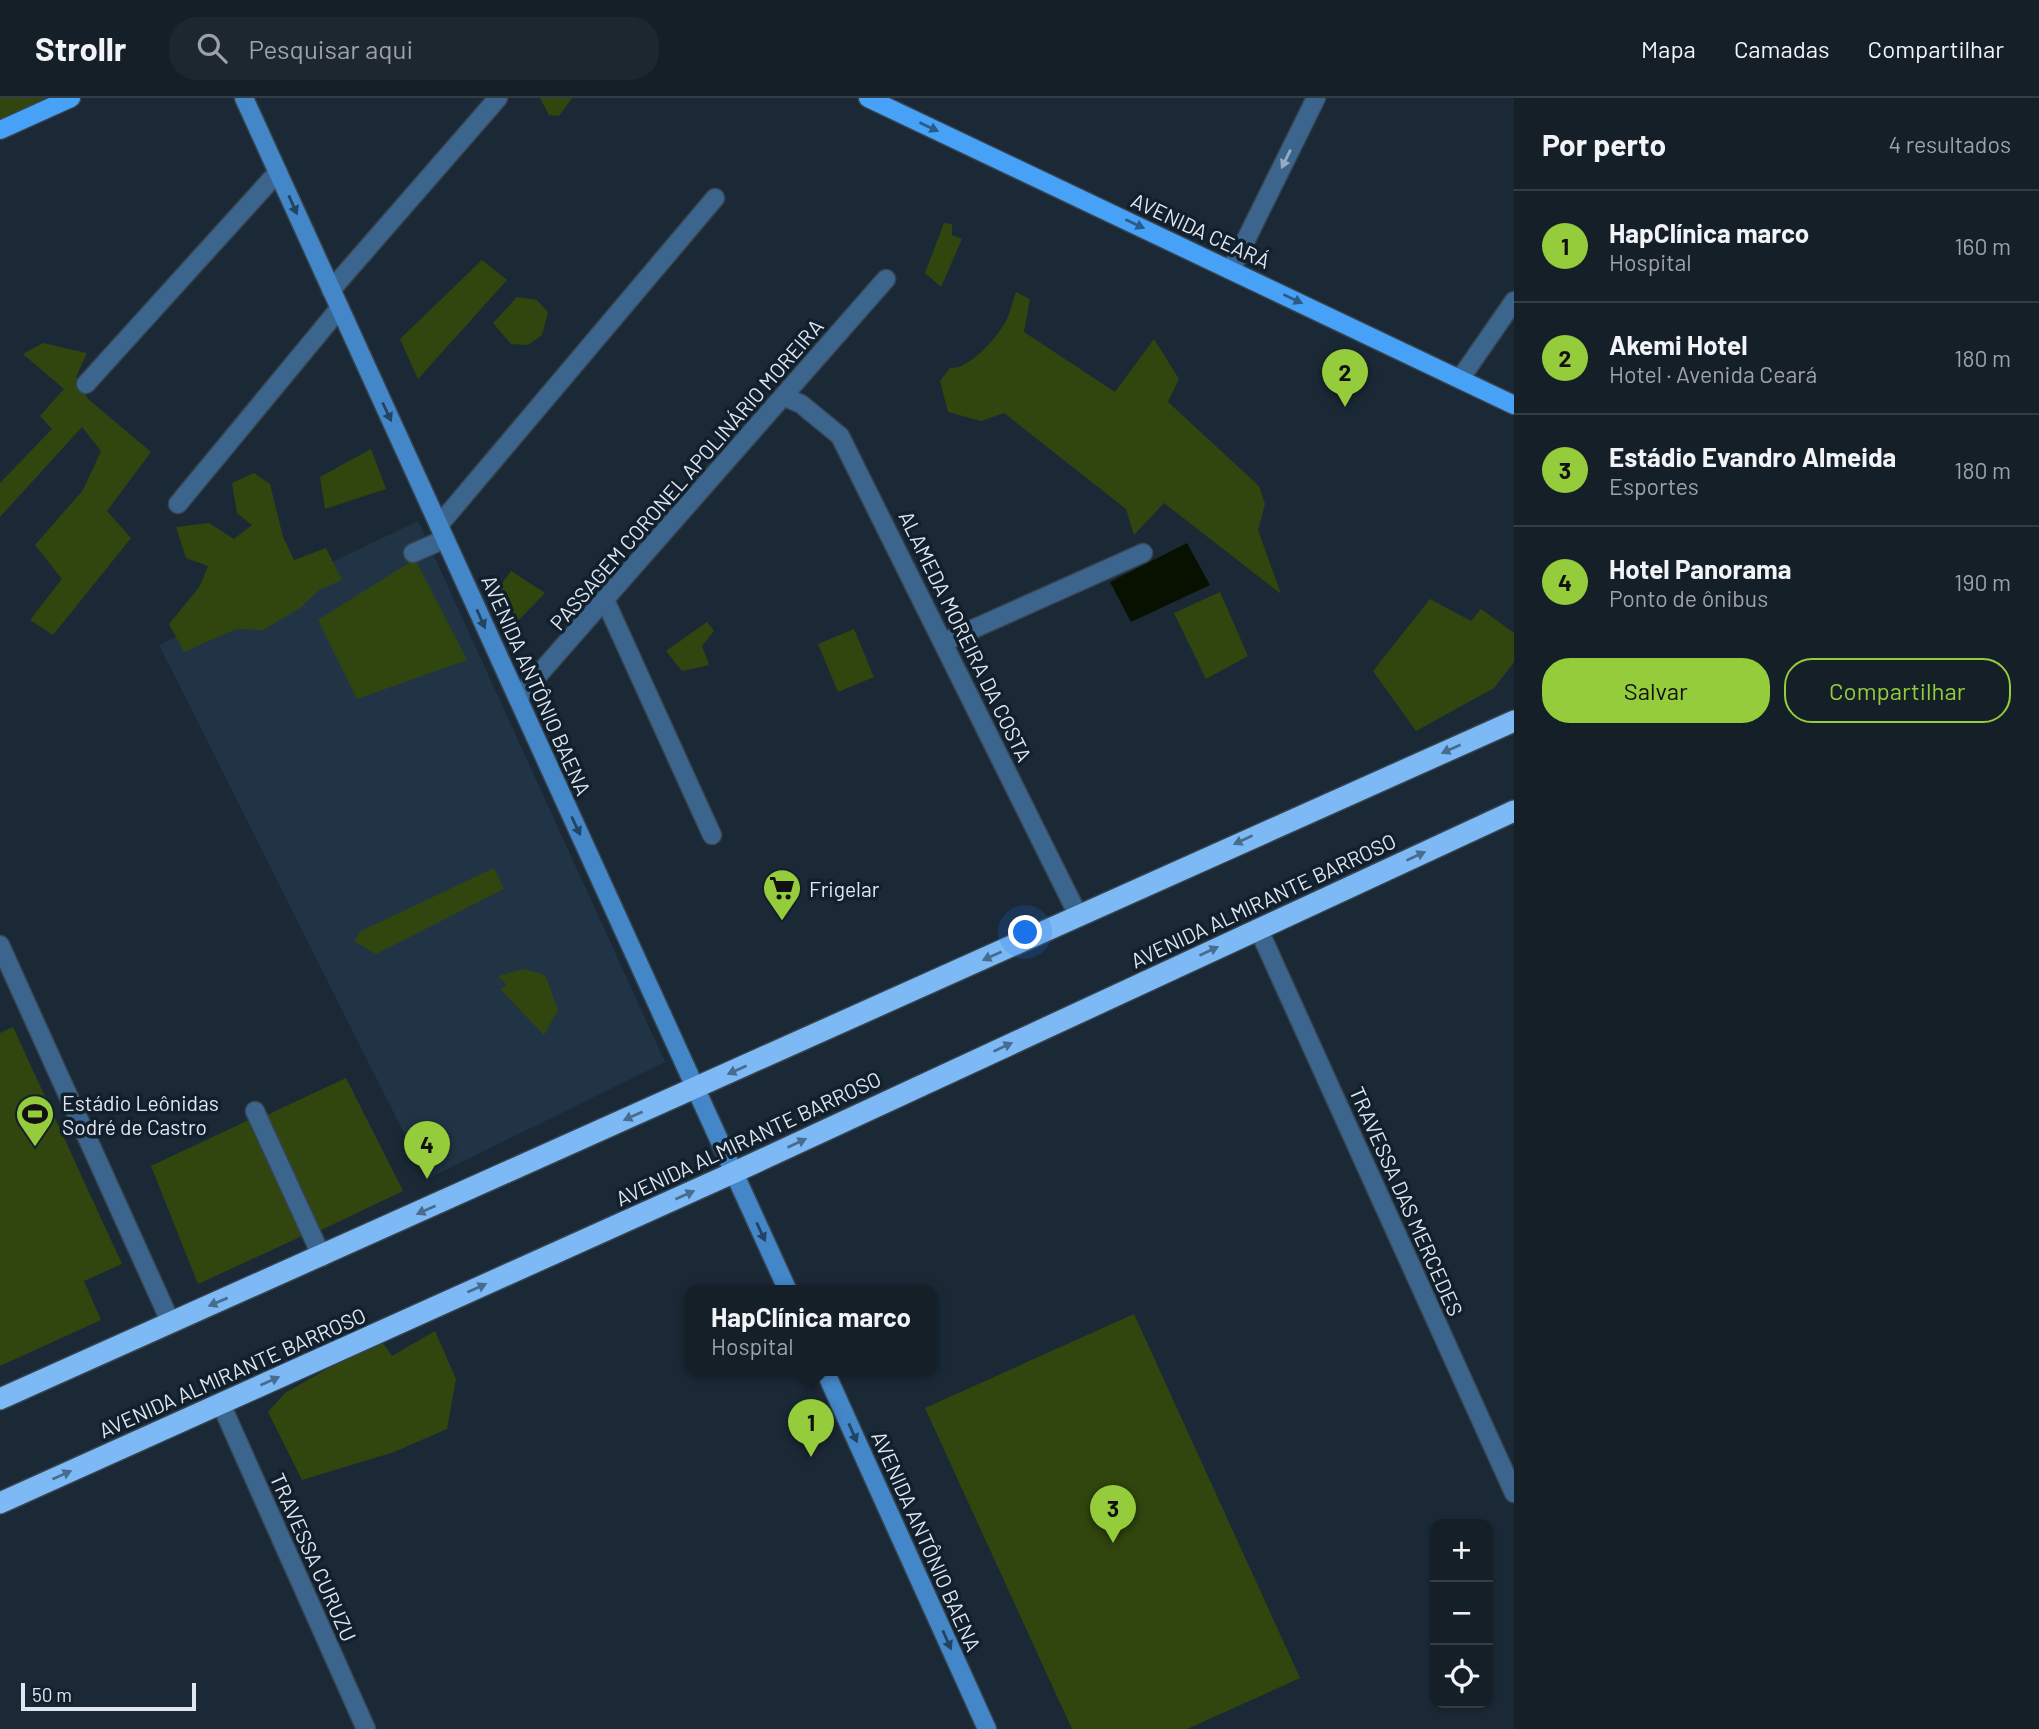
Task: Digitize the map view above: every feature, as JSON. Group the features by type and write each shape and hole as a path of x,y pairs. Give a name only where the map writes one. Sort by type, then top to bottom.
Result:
{"highway":[{"path":"0,1399 322,1258 1079,917 1249,837 1514,721"},
{"name":"AVENIDA ALMIRANTE BARROSO","path":"0,1503 735,1172 1514,811"}],"main road":[{"path":"0,130 71,98"},
{"name":"AVENIDA CEARÁ","path":"868,98 1514,405"}],"street":[{"name":"AVENIDA ANTÔNIO BAENA","path":"244,98 785,1285"},
{"path":"331,290 498,98"},
{"path":"1231,270 1316,98"},
{"path":"86,384 278,173"},
{"path":"413,553 442,532 715,198"},
{"name":"PASSAGEM CORONEL APOLINÁRIO MOREIRA","path":"518,698 887,279"},
{"path":"1460,379 1514,301"},
{"path":"178,503 339,309"},
{"name":"ALAMEDA MOREIRA DA COSTA","path":"785,397 801,404 840,436 1079,917"},
{"path":"944,642 1143,553"},
{"path":"605,600 712,835"},
{"name":"TRAVESSA DAS MERCEDES","path":"1258,928 1514,1493"},
{"path":"0,946 171,1323"},
{"path":"255,1111 322,1258"},
{"name":"AVENIDA ANTÔNIO BAENA","path":"827,1376 987,1729"},
{"name":"TRAVESSA CURUZU","path":"221,1404 366,1729"}],"shaded area":[{"path":"418,521 665,1062 427,1179 159,645"},
{"path":"1187,543 1210,585 1131,622 1110,582"}],"green space":[{"path":"0,98 59,98 0,125"},
{"path":"540,98 572,98 559,116 549,115"},
{"path":"944,223 952,224 952,235 962,239 941,287 925,273"},
{"path":"482,260 507,280 418,379 400,339"},
{"path":"1016,292 1030,299 1024,332 1115,392 1154,339 1179,379 1168,402 1259,486 1265,504 1258,530 1281,594 1164,503 1134,535 1126,509 1004,413 981,421 948,412 940,381 950,368 966,364 990,343 1007,319"},
{"path":"517,297 537,300 548,312 542,335 528,345 511,344 493,323"},
{"path":"43,343 87,353 76,377 88,399 151,452 107,511 131,538 53,635 30,620 62,579 35,545 83,490 101,451 82,427 0,517 0,483 52,429 40,416 64,389 23,354"},
{"path":"371,449 386,489 325,509 320,477"},
{"path":"254,473 270,484 283,537 294,560 326,548 342,580 319,590 300,608 263,630 236,629 184,652 169,624 200,586 208,566 186,558 176,527 209,523 234,539 252,525 237,513 232,483"},
{"path":"415,559 467,660 357,699 318,620"},
{"path":"511,571 545,593 510,629 493,596"},
{"path":"1220,592 1248,656 1206,679 1174,613"},
{"path":"1430,599 1471,621 1481,609 1514,633 1514,662 1494,688 1416,731 1373,671"},
{"path":"707,622 714,631 702,646 709,665 682,671 666,651"},
{"path":"854,629 874,677 838,692 818,644"},
{"path":"494,868 504,889 376,954 354,941 361,931"},
{"path":"524,969 545,975 558,1010 544,1035 500,989 507,985 498,976"},
{"name":"Estádio Leônidas Sodré de Castro","path":"13,1027 122,1264 84,1281 101,1320 0,1366 0,1033"},
{"path":"346,1078 403,1191 317,1232 267,1115"},
{"path":"253,1118 302,1236 198,1284 151,1166"},
{"path":"1134,1314 1300,1678 1187,1729 1072,1729 925,1408"},
{"path":"435,1331 456,1379 447,1429 394,1452 302,1480 268,1412 285,1393 380,1339 392,1356"}],"place":[{"name":"Akemi Hotel","path":"1345,407"},
{"name":"Frigelar","path":"782,922"},
{"name":"Estádio Leônidas Sodré de Castro","path":"35,1148"},
{"name":"Hotel Panorama","path":"427,1179"},
{"name":"HapClínica marco","path":"811,1457"},
{"name":"Estádio Evandro Almeida","path":"1113,1543"}]}
